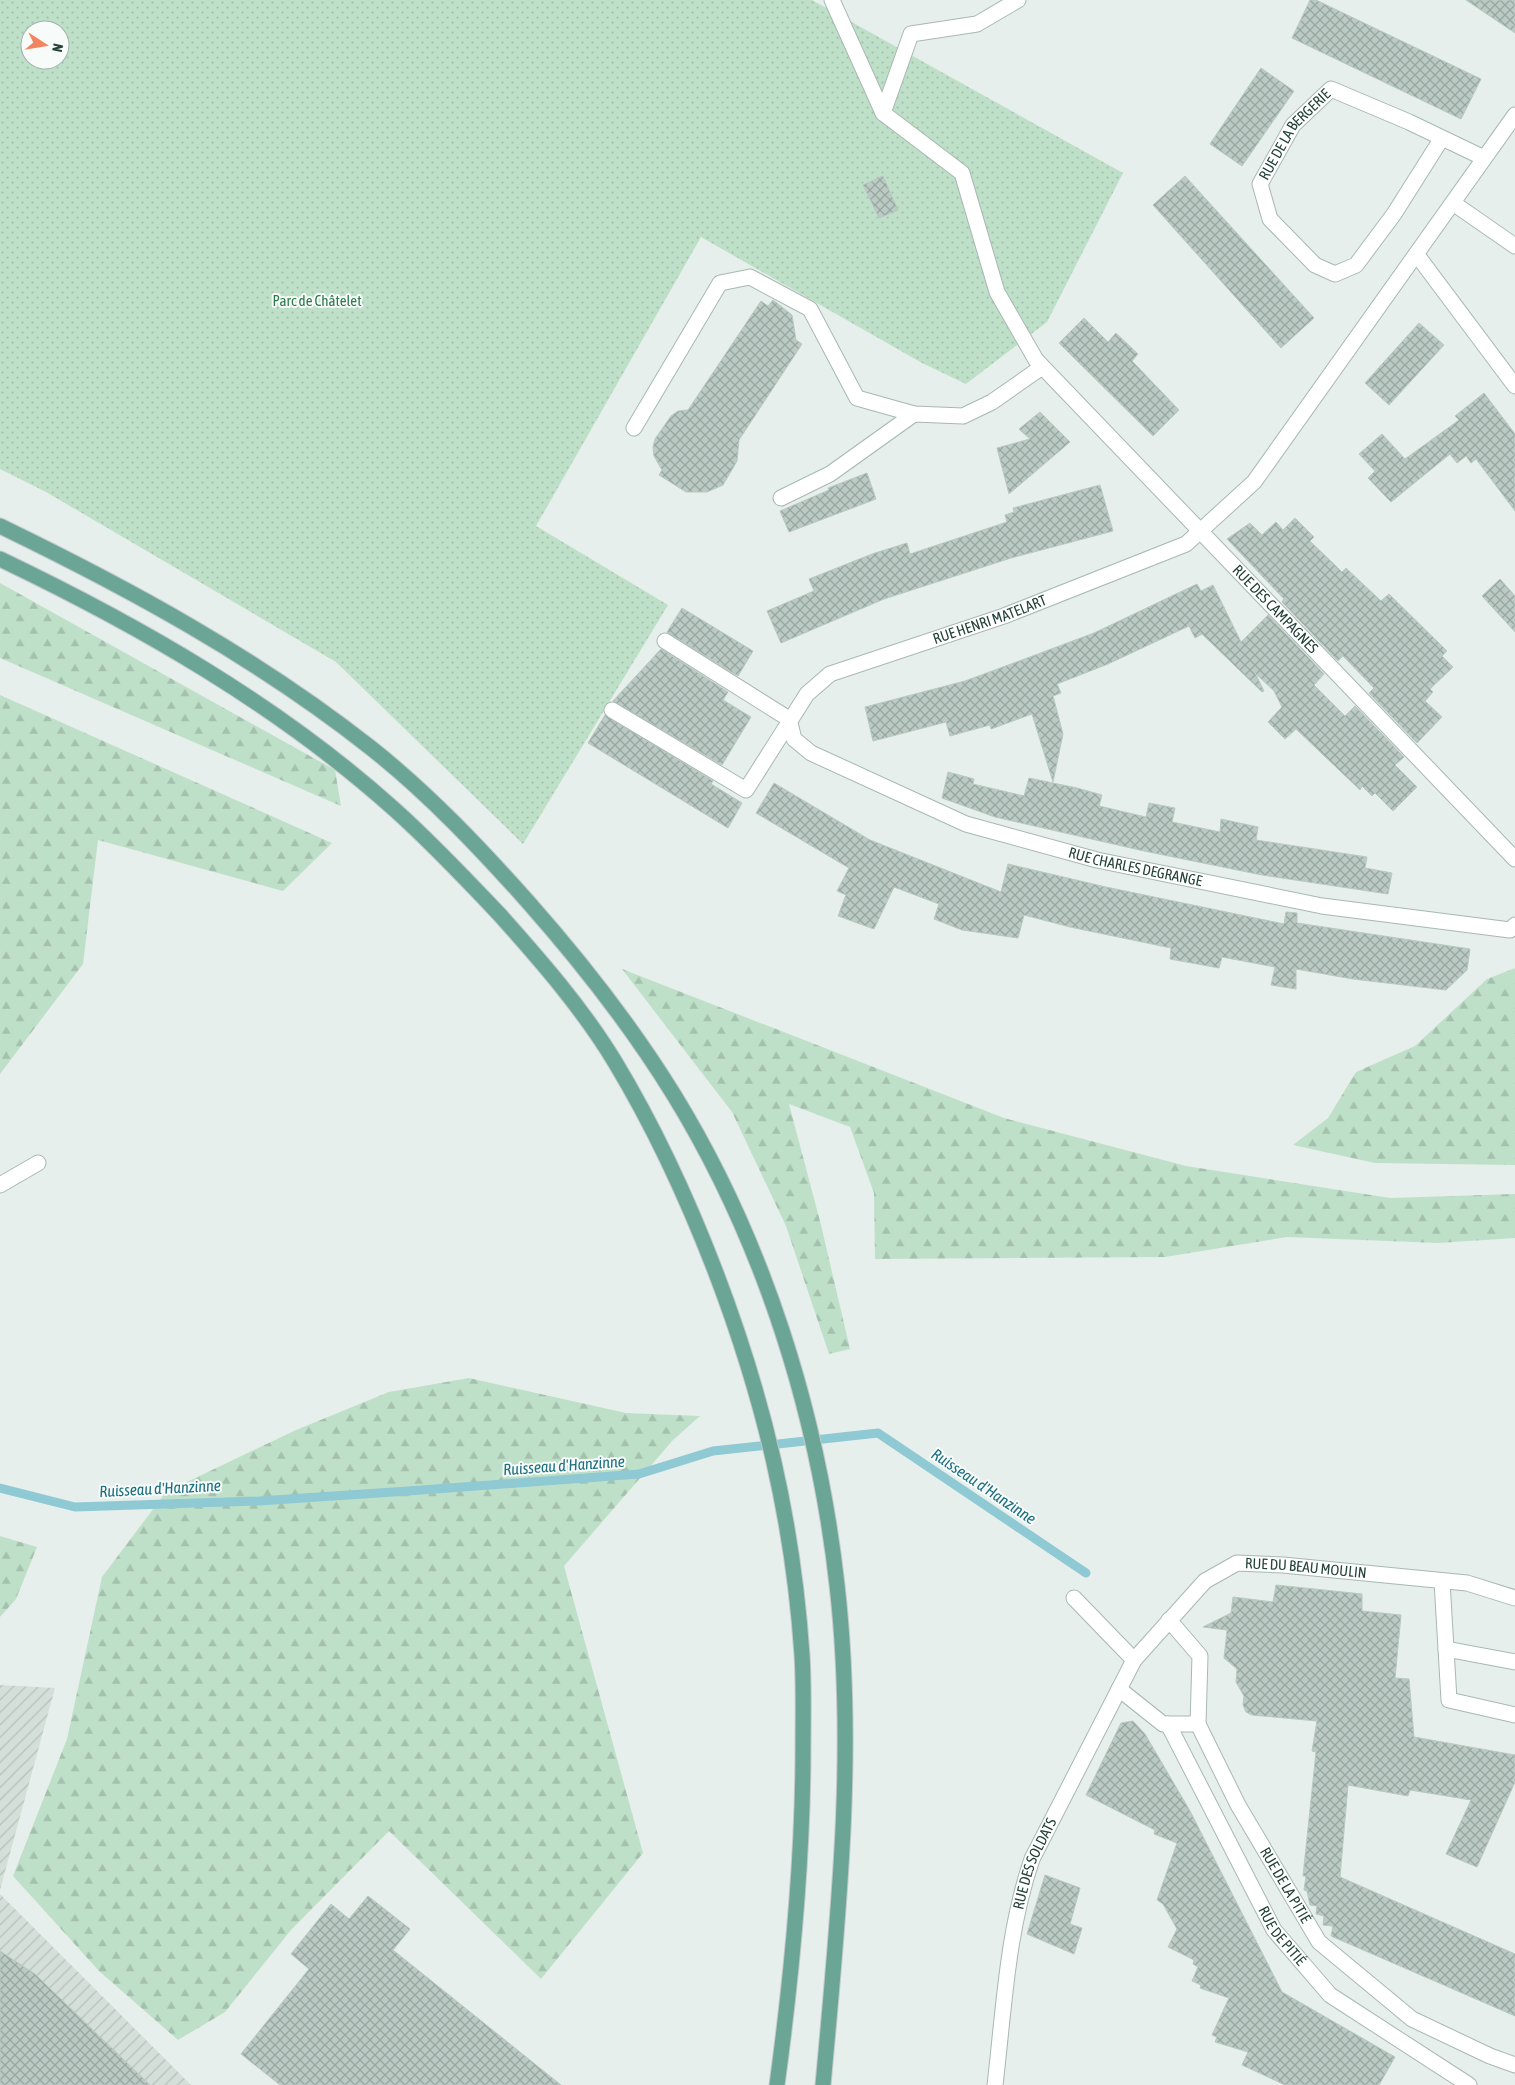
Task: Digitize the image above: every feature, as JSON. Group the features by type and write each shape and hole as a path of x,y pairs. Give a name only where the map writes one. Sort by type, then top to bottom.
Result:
{"main road":[{"path":"0,526 78,563 195,627 243,657 343,727 410,781 502,873 550,928 626,1022 675,1096 725,1190 748,1242 779,1324 798,1382 816,1452 837,1583 842,1640 846,1786 842,1862 823,2085"},
{"path":"0,559 125,622 226,683 324,751 393,808 431,844 532,951 574,1004 613,1058 670,1162 740,1335 774,1457 789,1539 802,1657 803,1786 793,1944 777,2085"}],"street":[{"path":"832,0 884,113"},
{"path":"884,113 911,34 977,24 1018,0"},
{"name":"RUE DE LA BERGERIE","path":"1442,138 1394,214 1356,265 1334,274 1315,265 1270,219 1260,184 1293,125 1331,89 1442,138 1484,158"},
{"name":"RUE DES CAMPAGNES","path":"884,113 962,172 997,292 1039,363 1515,859"},
{"path":"1200,532 1254,482 1515,115"},
{"path":"1453,203 1515,246"},
{"path":"1417,255 1515,386"},
{"path":"634,428 720,283 750,277 810,309 856,398 914,414 963,416 992,402 1039,363"},
{"path":"781,498 830,474 914,414"},
{"name":"RUE HENRI MATELART","path":"612,710 746,790 789,719 807,694 830,674 1013,612 1186,544 1200,532"},
{"path":"665,641 789,719"},
{"name":"RUE CHARLES DEGRANGE","path":"789,719 794,739 811,753 966,824 1097,860 1322,906 1510,930 1515,925"},
{"path":"0,1185 38,1163"},
{"name":"RUE DU BEAU MOULIN","path":"1134,1660 1205,1581 1237,1563 1282,1565 1467,1583 1515,1598"},
{"path":"1442,1581 1449,1700 1515,1715"},
{"path":"1074,1598 1134,1660"},
{"name":"RUE DE LA PITIÉ","path":"1169,1620 1200,1656 1198,1724 1238,1805 1319,1942 1412,2019 1490,2056 1515,2065"},
{"path":"1446,1649 1515,1662"},
{"name":"RUE DES SOLDATS","path":"995,2085 1012,1930 1032,1859 1134,1660"},
{"path":"1119,1690 1163,1724 1198,1724"},
{"name":"RUE DE PITIÉ","path":"1168,1724 1274,1930 1330,1995 1469,2085"}],"shaded area":[{"path":"0,1685 55,1688 0,1890"},
{"path":"0,1894 191,2085 0,2085"}],"green space":[{"name":"Parc de Châtelet","path":"0,0 812,0 1123,173 1047,322 966,384 922,363 701,237 536,526 668,605 523,844 336,662 46,492 0,469"},
{"path":"0,583 335,770 341,806 0,658"},
{"path":"0,695 332,843 283,891 98,840 83,964 0,1074"},
{"path":"1515,968 1515,1165 1375,1163 1293,1145 1328,1118 1356,1072 1415,1046 1487,979"},
{"path":"622,969 1004,1118 1186,1166 1390,1198 1515,1194 1515,1238 1438,1243 1287,1237 1165,1257 875,1259 874,1193 850,1127 789,1104 821,1225 850,1349 829,1354 786,1226 732,1112"},
{"path":"469,1378 626,1413 700,1416 673,1440 564,1566 643,1853 541,1979 389,1831 291,1930 225,2012 178,2040 99,1971 13,1876 67,1739 102,1577 166,1492 296,1430 389,1392"},
{"path":"0,1536 37,1547 16,1599 0,1617"}],"building":[{"path":"1310,0 1316,0 1481,79 1461,119 1292,38"},
{"path":"1466,0 1515,0 1515,33"},
{"path":"1261,68 1294,91 1242,166 1210,144"},
{"path":"883,176 898,210 879,218 863,185"},
{"path":"1185,176 1314,318 1281,348 1153,205"},
{"path":"773,300 792,315 796,340 802,344 739,440 737,461 723,485 707,492 686,492 659,475 662,470 654,456 653,447 655,439 671,416 678,411 688,410 761,301 768,306"},
{"path":"1084,318 1108,342 1116,333 1138,354 1132,361 1179,410 1153,436 1059,343"},
{"path":"1419,323 1444,345 1389,405 1365,383"},
{"path":"1484,393 1515,434 1515,511 1476,459 1471,463 1466,456 1457,463 1450,454 1391,502 1368,478 1375,471 1359,454 1382,434 1405,459 1459,420 1455,416"},
{"path":"1040,412 1070,442 1009,494 997,448 1030,439 1019,429"},
{"path":"867,473 876,499 789,532 780,511 829,490 828,488"},
{"path":"1100,485 1113,531 1011,558 884,599 781,643 767,611 814,591 809,579 872,554 907,543 910,554 1007,522 1005,515 1014,512 1013,508"},
{"path":"1295,518 1314,537 1310,541 1342,572 1346,568 1381,601 1389,594 1447,651 1442,656 1453,667 1430,689 1433,692 1425,701 1442,717 1417,743 1369,693 1374,688 1343,656 1338,661 1282,602 1284,599 1227,539 1250,523 1262,535 1276,522 1283,530"},
{"path":"1500,579 1515,596 1515,632 1482,596"},
{"path":"1197,584 1201,591 1213,585 1241,642 1268,615 1324,674 1314,685 1345,716 1355,706 1404,757 1395,765 1417,787 1393,811 1375,793 1372,796 1362,786 1360,790 1296,729 1285,739 1268,722 1282,707 1274,691 1255,673 1264,691 1262,692 1202,634 1195,638 1189,626 1108,664 1057,684 1061,693 1053,696 1063,734 1053,782 1032,714 991,729 990,725 950,736 946,722 873,741 865,707 965,681 1011,664 1094,633"},
{"path":"682,608 753,651 738,676 667,632"},
{"path":"661,649 728,692 723,700 751,717 722,765 613,701"},
{"path":"605,715 713,781 711,784 742,803 728,828 588,743"},
{"path":"948,772 974,779 973,784 1024,796 1029,778 1102,795 1099,806 1146,817 1149,803 1175,808 1172,822 1220,832 1221,819 1258,827 1256,840 1367,857 1365,868 1392,873 1388,894 1262,875 1144,851 995,817 942,798"},
{"path":"774,783 870,840 1001,892 1008,864 1106,887 1284,924 1286,912 1297,913 1297,923 1470,949 1467,970 1446,990 1353,979 1296,969 1296,989 1271,985 1275,967 1222,957 1219,968 1170,959 1171,948 1070,927 1024,915 1018,938 962,930 934,919 939,904 894,887 874,929 838,916 846,895 837,891 849,868 756,813"},
{"path":"1276,1585 1362,1594 1362,1611 1401,1615 1395,1678 1409,1679 1414,1737 1515,1755 1515,1782 1477,1867 1446,1854 1471,1800 1410,1790 1408,1796 1348,1785 1340,1877 1515,1954 1515,2016 1331,1936 1333,1926 1323,1925 1324,1916 1316,1914 1317,1906 1310,1905 1307,1891 1304,1890 1306,1876 1303,1876 1316,1752 1312,1751 1317,1721 1252,1715 1246,1712 1243,1705 1244,1696 1236,1682 1237,1669 1224,1658 1227,1630 1203,1627 1231,1613 1233,1597 1273,1602"},
{"path":"1133,1721 1145,1734 1190,1811 1282,1992 1395,2057 1379,2085 1285,2085 1242,2065 1248,2052 1215,2042 1217,2037 1212,2035 1229,1998 1200,1988 1201,1985 1192,1981 1198,1967 1193,1964 1194,1960 1168,1947 1177,1929 1163,1904 1157,1900 1177,1843 1154,1834 1155,1830 1086,1795 1121,1723"},
{"path":"1045,1875 1080,1888 1070,1924 1082,1928 1074,1954 1027,1934"},
{"path":"368,1896 410,1929 393,1950 561,2085 280,2085 241,2054 309,1969 291,1954 331,1904 349,1919"},
{"path":"0,1951 35,1974 150,2085 0,2085"}],"waterway":[{"name":"Ruisseau d'Hanzinne","path":"0,1488 75,1507 259,1501 639,1474 713,1451 878,1433 1086,1573"}]}
